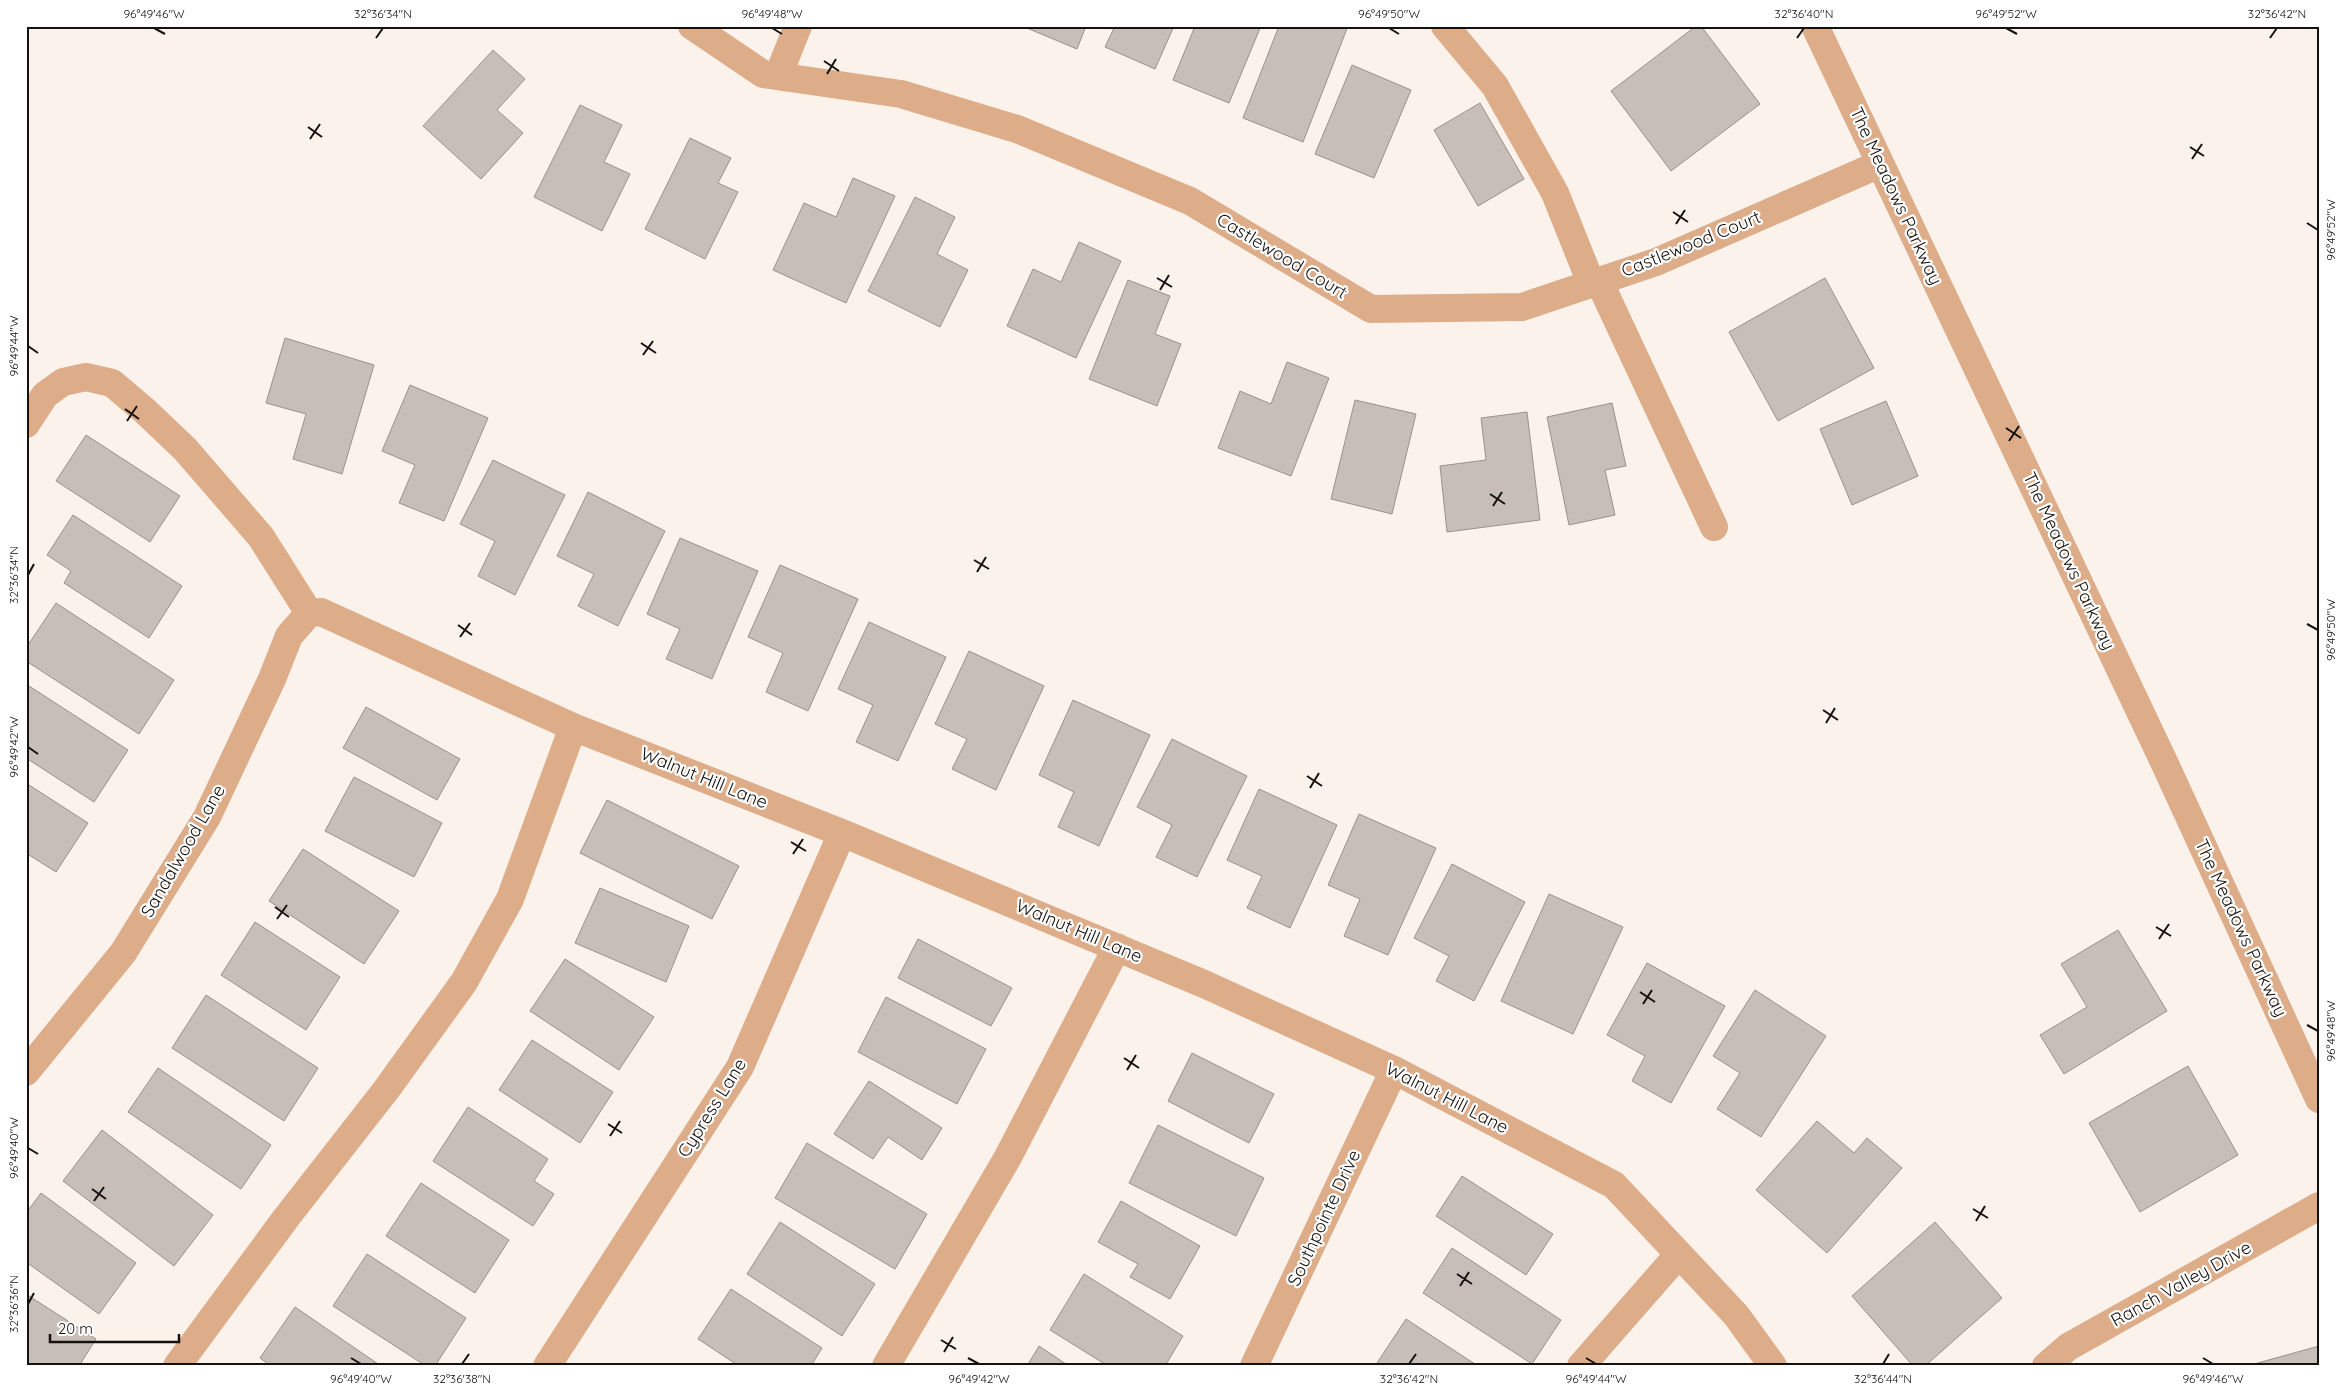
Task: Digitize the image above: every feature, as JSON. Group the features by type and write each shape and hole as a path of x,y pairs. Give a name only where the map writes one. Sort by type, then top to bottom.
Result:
{"street":[{"name":"Castlewood Court","path":"692,26 763,74 901,94 1017,129 1190,201 1371,309 1522,307 1656,262 1880,164"},
{"path":"778,76 798,26"},
{"path":"1445,26 1495,86 1555,193 1595,282 1714,527"},
{"name":"The Meadows Parkway","path":"1815,26 2169,771 2319,1099"},
{"path":"26,424 45,395 63,382 86,376 112,384 152,417 185,449 261,537 309,613"},
{"name":"Walnut Hill Lane","path":"309,613 321,612 573,727 842,833 1117,947 1394,1070 1614,1185 1736,1315 1773,1366"},
{"name":"Sandalwood Lane","path":"26,1072 123,953 207,818 272,679 289,636 309,613"},
{"path":"178,1366 286,1218 386,1090 464,982 510,899 573,727"},
{"name":"Cypress Lane","path":"548,1366 740,1067 842,833"},
{"path":"886,1366 1008,1156 1117,947"},
{"name":"Southpointe Drive","path":"1254,1366 1394,1070"},
{"name":"Ranch Valley Drive","path":"2046,1366 2068,1347 2319,1206"},
{"path":"1581,1366 1679,1254"}],"building":[{"path":"1022,26 1086,26 1077,49"},
{"path":"1115,26 1174,26 1155,69 1105,47"},
{"path":"1195,26 1261,26 1229,103 1173,80"},
{"path":"1279,26 1348,26 1303,142 1243,118"},
{"path":"1696,26 1701,26 1760,104 1671,171 1611,91"},
{"path":"493,50 525,79 497,110 523,133 481,179 423,126"},
{"path":"1352,65 1411,90 1374,178 1315,154"},
{"path":"1480,103 1524,179 1478,206 1434,130"},
{"path":"580,105 622,125 604,162 630,174 602,231 534,197"},
{"path":"690,138 731,158 718,183 738,192 705,259 645,229"},
{"path":"853,178 895,196 846,303 773,270 804,203 836,217"},
{"path":"915,197 955,217 937,254 968,270 940,327 868,291"},
{"path":"1079,242 1121,261 1076,358 1007,326 1033,269 1061,282"},
{"path":"1825,278 1874,368 1778,421 1729,332"},
{"path":"1128,280 1170,296 1155,334 1181,344 1157,406 1089,379"},
{"path":"285,338 374,365 342,474 293,459 306,414 266,403"},
{"path":"1287,362 1329,378 1291,476 1218,448 1240,391 1271,404"},
{"path":"410,385 488,418 444,521 399,503 415,465 382,451"},
{"path":"1355,400 1416,414 1392,514 1331,499"},
{"path":"1886,401 1918,476 1852,505 1820,429"},
{"path":"1612,403 1626,466 1605,470 1615,515 1569,525 1547,417"},
{"path":"1527,412 1540,520 1447,532 1440,466 1486,460 1481,418"},
{"path":"86,435 180,496 150,542 56,481"},
{"path":"493,460 565,495 515,595 478,576 495,541 460,524"},
{"path":"588,492 665,531 618,626 578,606 594,574 557,556"},
{"path":"73,515 182,586 149,638 64,583 71,571 47,555"},
{"path":"680,538 758,571 712,679 666,659 680,629 647,614"},
{"path":"780,565 858,599 808,711 766,692 783,653 748,637"},
{"path":"56,603 174,680 139,734 26,661 26,648"},
{"path":"869,622 946,657 898,761 856,742 873,705 838,689"},
{"path":"969,651 1044,686 996,790 952,769 967,739 935,724"},
{"path":"26,684 128,750 94,802 26,758"},
{"path":"1073,700 1150,735 1099,846 1058,827 1074,792 1039,775"},
{"path":"366,707 460,759 437,800 343,748"},
{"path":"1172,739 1247,776 1197,877 1156,857 1172,825 1137,807"},
{"path":"354,777 442,823 414,877 325,831"},
{"path":"26,783 88,823 56,872 26,853"},
{"path":"1259,789 1337,825 1290,928 1247,908 1262,876 1227,860"},
{"path":"607,800 739,866 712,919 580,853"},
{"path":"1359,814 1436,848 1388,955 1344,936 1360,899 1328,885"},
{"path":"303,849 399,911 364,964 269,901"},
{"path":"1452,864 1525,902 1474,1001 1436,981 1449,956 1414,938"},
{"path":"600,888 689,926 666,982 575,943"},
{"path":"1549,894 1623,927 1573,1034 1501,1001"},
{"path":"255,922 340,977 306,1030 221,975"},
{"path":"2118,930 2167,1011 2064,1074 2040,1035 2087,1007 2061,964"},
{"path":"918,939 1012,988 991,1026 898,978"},
{"path":"565,959 654,1017 619,1070 530,1011"},
{"path":"1647,963 1725,1006 1671,1103 1632,1081 1645,1056 1607,1035"},
{"path":"1755,990 1826,1036 1761,1137 1717,1109 1740,1073 1713,1056"},
{"path":"206,995 318,1068 284,1121 172,1048"},
{"path":"886,997 986,1049 957,1104 858,1052"},
{"path":"532,1040 613,1092 580,1143 499,1090"},
{"path":"1192,1053 1274,1094 1249,1143 1168,1101"},
{"path":"2188,1066 2238,1155 2140,1212 2089,1123"},
{"path":"158,1068 271,1145 241,1189 128,1112"},
{"path":"869,1081 942,1128 922,1160 888,1137 873,1159 834,1134"},
{"path":"468,1107 548,1159 534,1181 554,1194 533,1226 433,1161"},
{"path":"1817,1121 1854,1153 1867,1138 1902,1168 1827,1253 1756,1190"},
{"path":"1158,1125 1264,1178 1236,1236 1129,1183"},
{"path":"102,1130 213,1215 174,1266 63,1181"},
{"path":"807,1143 927,1214 895,1269 775,1198"},
{"path":"1462,1176 1553,1234 1526,1275 1436,1216"},
{"path":"421,1183 509,1240 475,1293 386,1236"},
{"path":"41,1193 136,1263 99,1314 26,1262 26,1213"},
{"path":"1121,1201 1200,1246 1170,1299 1130,1277 1138,1264 1098,1242"},
{"path":"780,1222 875,1284 842,1336 747,1274"},
{"path":"1935,1222 2002,1298 1925,1366 1913,1366 1852,1296"},
{"path":"1452,1248 1561,1320 1532,1364 1423,1293"},
{"path":"367,1254 466,1318 435,1366 426,1366 333,1306"},
{"path":"1084,1274 1183,1336 1165,1366 1108,1366 1050,1330"},
{"path":"731,1289 822,1348 811,1366 739,1366 698,1339"},
{"path":"26,1294 96,1339 79,1366 26,1366"},
{"path":"295,1307 381,1366 271,1366 260,1358"},
{"path":"1406,1319 1478,1366 1375,1366"},
{"path":"1039,1346 1069,1366 1027,1366"},
{"path":"2319,1346 2319,1366 2247,1366"}]}
